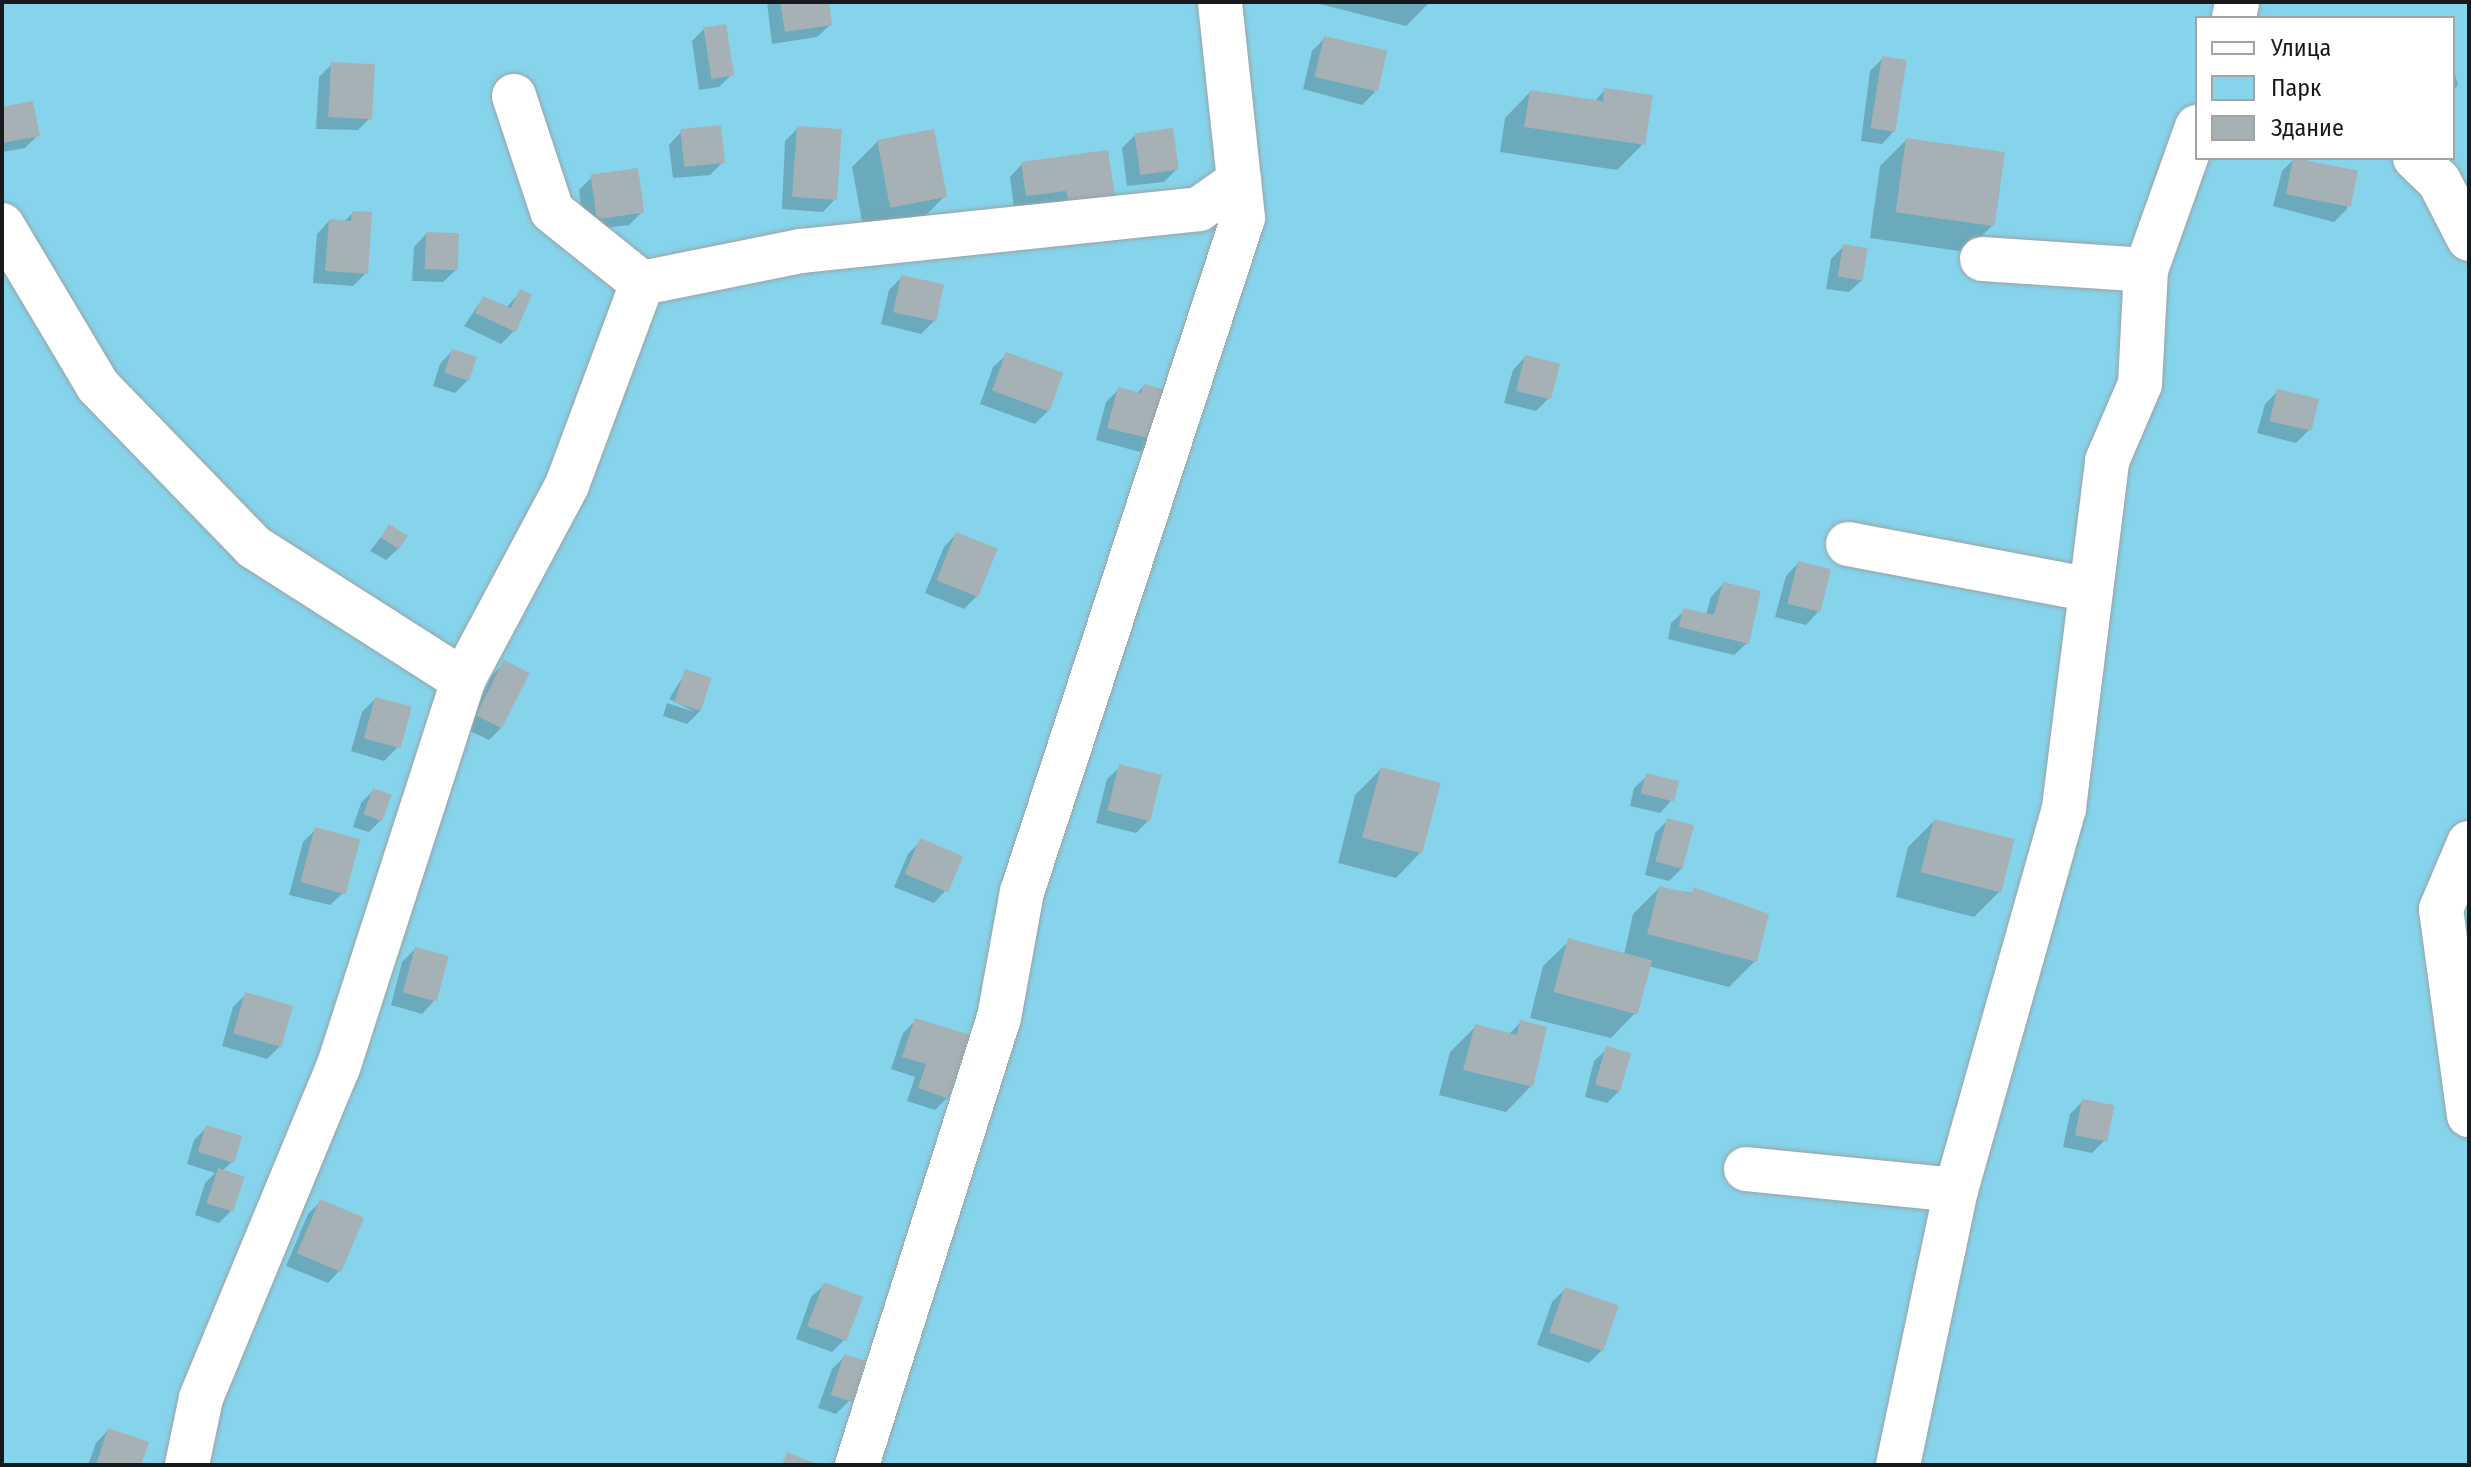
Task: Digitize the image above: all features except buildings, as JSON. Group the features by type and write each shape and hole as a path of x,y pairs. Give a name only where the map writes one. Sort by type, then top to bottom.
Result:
{"lane":[{"path":"857,1465 999,1018 1022,892 1243,218 1220,2"},
{"path":"514,96 552,211 642,283"},
{"path":"1898,1465 1956,1190 2064,808 2107,461 2140,384 2146,270 2195,133"},
{"path":"2417,160 2439,181 2469,239"},
{"path":"642,283 801,251 1199,209 1239,181"},
{"path":"2,225 98,386 254,547 463,680"},
{"path":"1982,259 2146,270"},
{"path":"187,1465 201,1398 338,1068 463,680 567,485 642,283"},
{"path":"1848,544 2091,590"},
{"path":"2469,843 2441,909 2469,1115"},
{"path":"1746,1169 1956,1190"}],"green space":[{"path":"2,2 2469,2 2469,1465 2,1465"}]}
